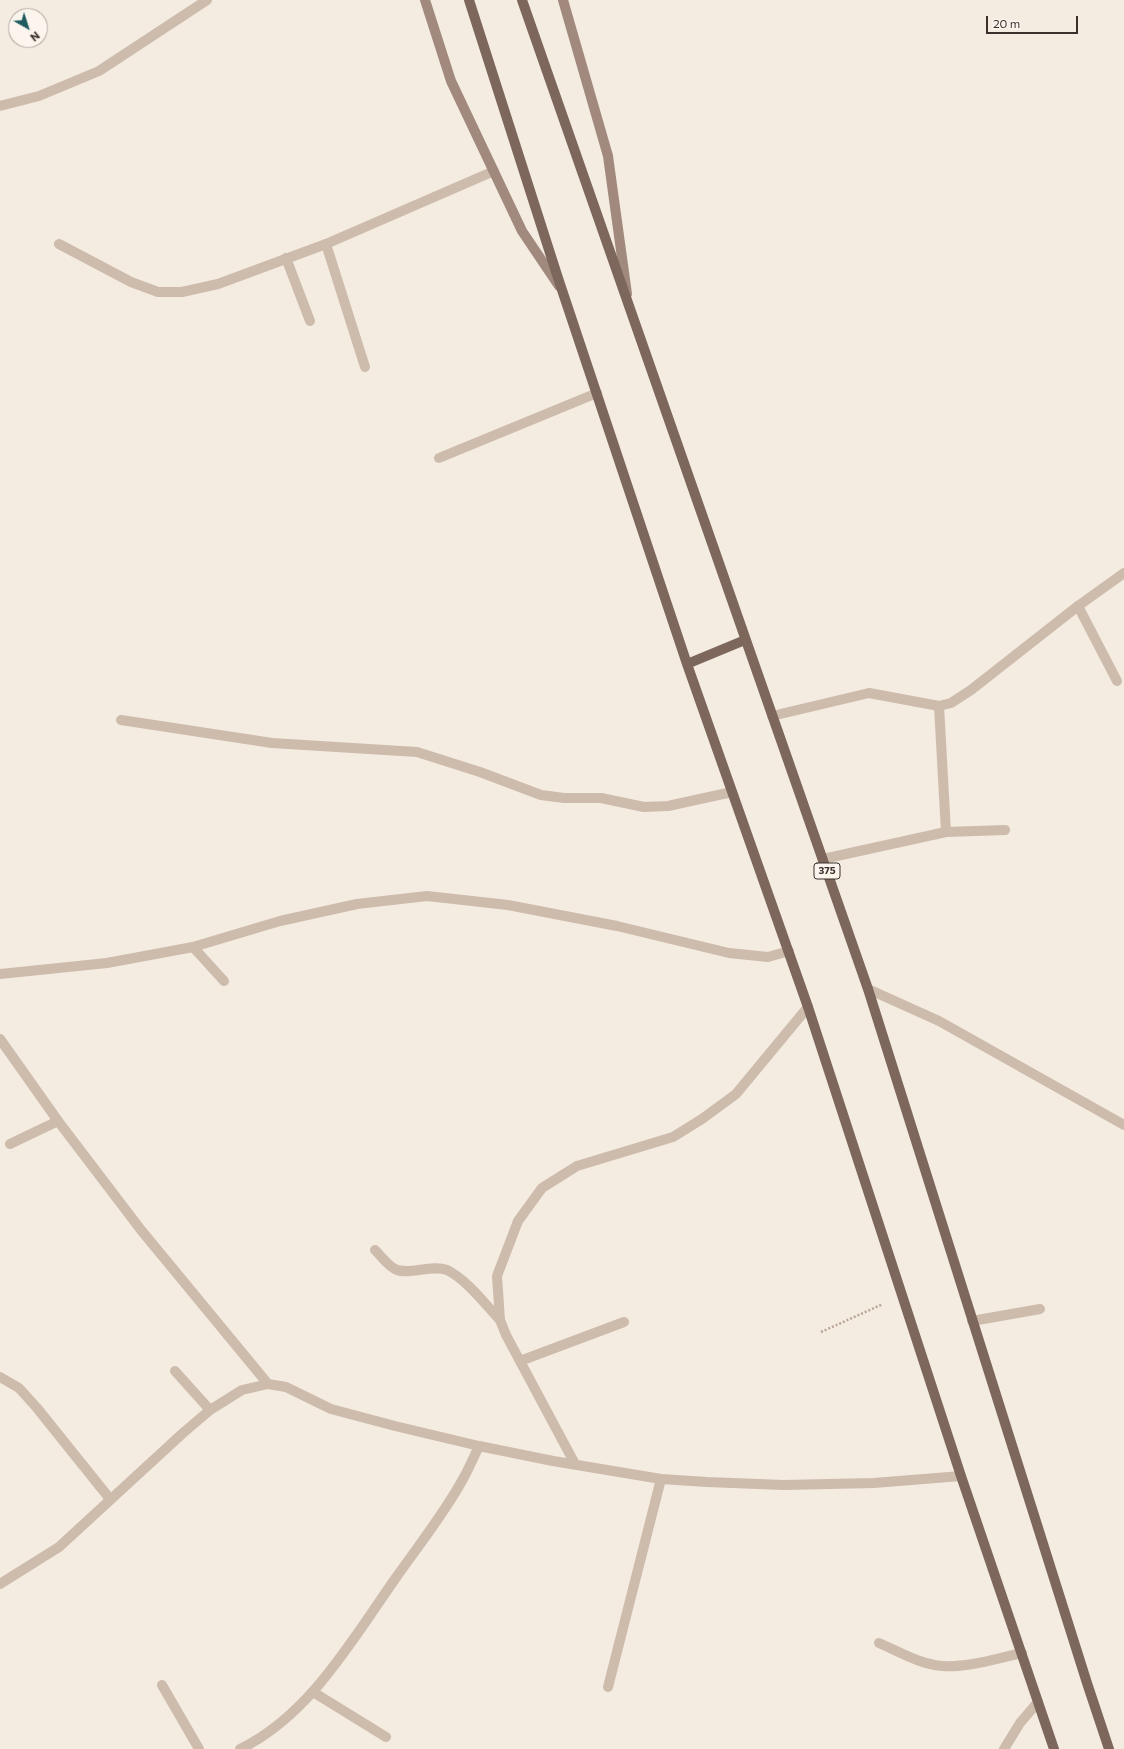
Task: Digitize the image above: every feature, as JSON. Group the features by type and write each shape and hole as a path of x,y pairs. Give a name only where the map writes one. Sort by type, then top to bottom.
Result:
{"main road":[{"path":"425,0 451,81 522,231 563,291"},
{"path":"469,0 563,291 687,664 789,950 961,1476 1054,1749"},
{"name":"375","path":"522,0 868,989 1084,1676 1109,1749"},
{"name":"375","path":"563,0 608,156 630,308"},
{"path":"687,664 745,640"}],"street":[{"path":"0,106 39,96 100,70 207,0"},
{"path":"59,244 131,282 158,292 182,292 218,284 326,244 494,171"},
{"path":"326,244 365,367"},
{"path":"286,258 310,321"},
{"path":"439,458 597,393"},
{"path":"772,716 869,693 939,706 951,703 971,690 1078,606 1124,573"},
{"path":"1078,606 1117,681"},
{"path":"939,706 946,832"},
{"path":"121,720 272,743 417,752 480,772 540,795 564,798 601,798 644,807 668,806 732,792"},
{"path":"823,859 946,832 1004,830"},
{"path":"0,974 107,963 193,947 280,921 357,904 427,896 508,905 617,926 729,953 768,957 789,950"},
{"path":"193,947 224,981"},
{"path":"868,989 939,1021 1124,1125"},
{"path":"575,1464 506,1335 500,1320 497,1276 518,1221 542,1188 577,1166 673,1136 702,1119 736,1094 808,1007"},
{"path":"1,1044 141,1230 268,1384"},
{"path":"10,1144 58,1121"},
{"path":"375,1250 396,1270 404,1271 427,1268 445,1270 459,1277 500,1320"},
{"path":"972,1321 1040,1309"},
{"path":"520,1361 624,1322"},
{"path":"175,1371 210,1410"},
{"path":"0,1377 19,1388 38,1408 110,1499"},
{"path":"0,1584 59,1547 110,1499 210,1410 242,1390 268,1384 286,1387 331,1409 479,1446 661,1479 784,1484 874,1483 961,1476"},
{"path":"240,1749 255,1742 281,1723 313,1692 354,1638 464,1479 479,1446"},
{"path":"608,1687 661,1479"},
{"path":"880,1643 922,1662 943,1666 968,1664 1022,1653"},
{"path":"162,1685 199,1749"},
{"path":"313,1692 386,1737"},
{"path":"1004,1749 1020,1723 1038,1702"}],"path":[{"path":"821,1332 902,1295"}]}
